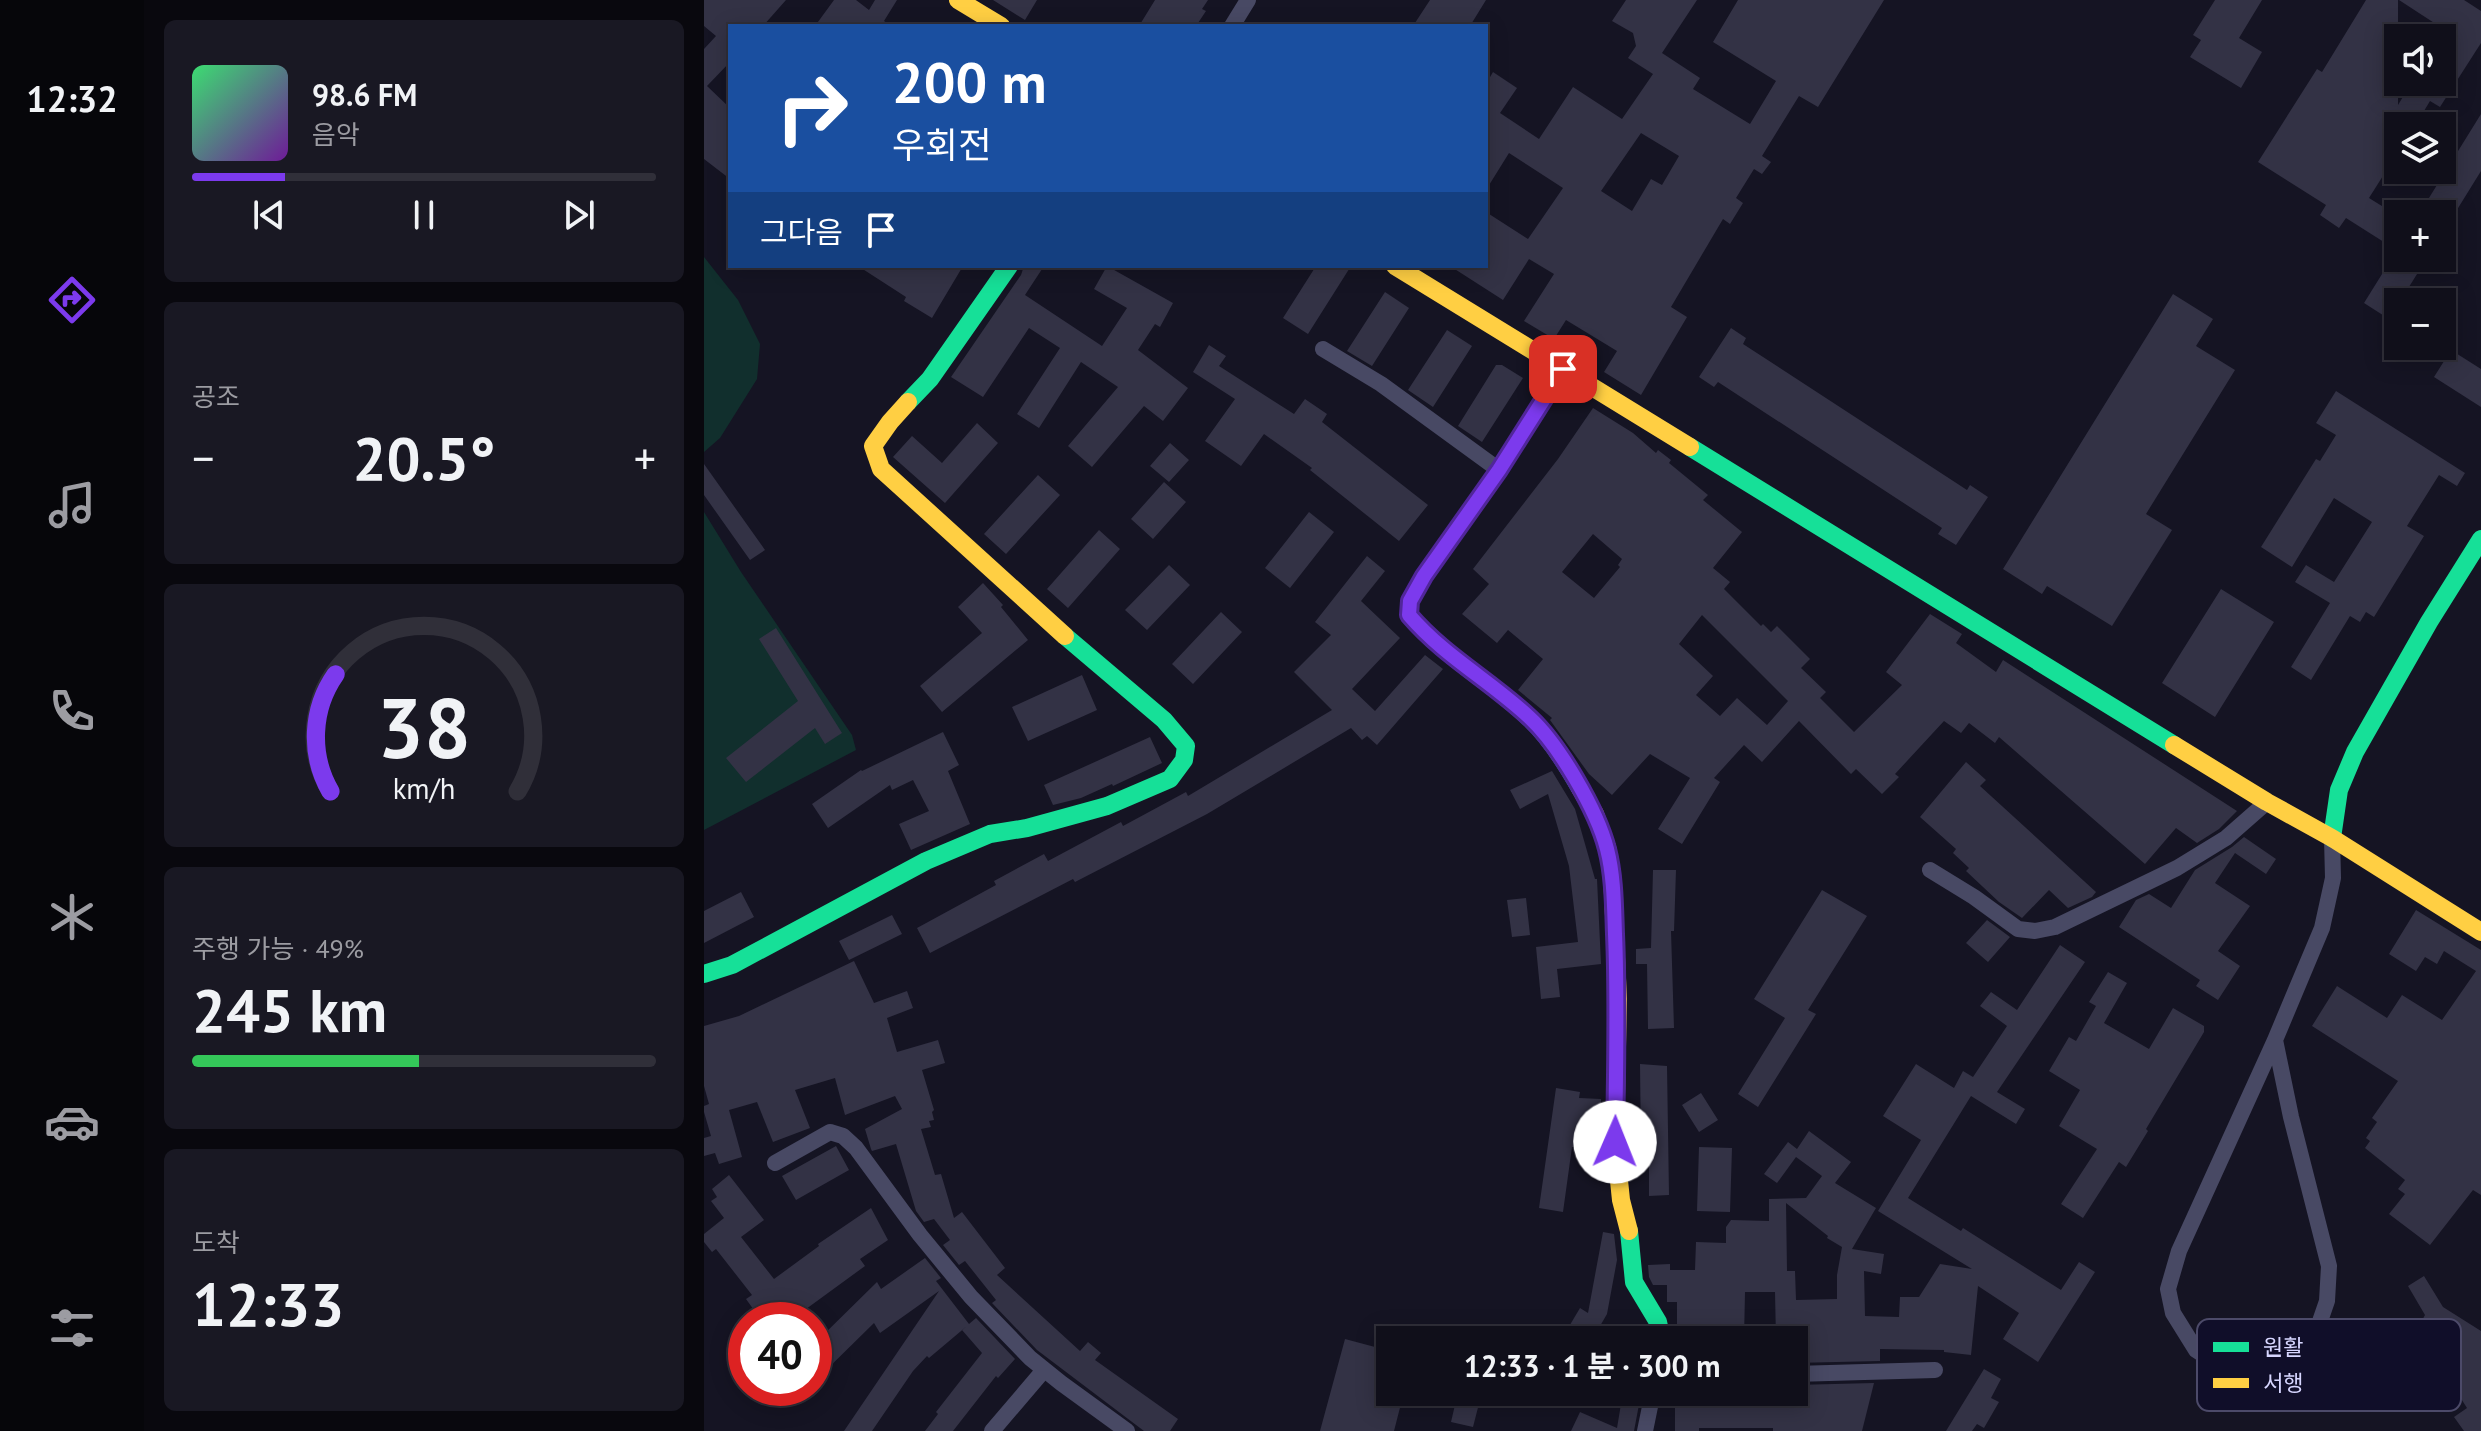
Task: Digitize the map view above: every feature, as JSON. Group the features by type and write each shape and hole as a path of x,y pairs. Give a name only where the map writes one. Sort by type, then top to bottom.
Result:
{"street":[{"path":"958,0 998,24"},
{"path":"1233,24 1248,0"},
{"path":"704,974 732,965 926,861 990,834 1027,828 1107,806 1170,779 1184,760 1186,746 1164,720 1056,629 881,469 873,446 890,422 930,379 1008,268"},
{"path":"1398,268 2481,932"},
{"path":"1323,349 1381,384 1499,470"},
{"path":"1563,369 1499,470 1424,576 1410,601 1409,615 1428,638 1530,718 1544,734 1595,814 1607,847 1612,874 1617,983 1615,1142 1621,1200 1629,1231 1634,1282 1659,1326"},
{"path":"2197,1351 2173,1313 2168,1289 2179,1251 2322,928 2333,878 2332,838 2339,790 2355,752 2429,622 2481,539"},
{"path":"1930,870 2018,929 2035,931 2055,927 2177,868 2226,838 2267,802"},
{"path":"2275,1040 2329,1266 2327,1301 2321,1319"},
{"path":"775,1163 830,1132 843,1136 856,1148 920,1235 971,1297 1030,1358 1127,1431"},
{"path":"992,1431 1044,1370"},
{"path":"1808,1374 1935,1370"},
{"path":"1645,1431 1650,1406"}],"green space":[{"path":"704,257 738,300 760,344 757,379 720,438 704,452"},
{"path":"704,512 852,735 856,750 704,830"}],"building":[{"path":"704,0 786,0 765,24 728,24 728,64 707,86 728,106 728,177 704,159 704,49 716,36 704,26"},
{"path":"834,0 856,0 869,10 875,0 897,0 884,21 888,24 816,24"},
{"path":"993,0 1037,0 1025,20"},
{"path":"1155,0 1208,0 1202,9 1206,11 1197,24 1140,24"},
{"path":"1430,0 1486,0 1471,24 1414,24"},
{"path":"1626,0 1697,0 1662,53 1700,78 1693,89 1750,124 1776,81 1713,42 1738,0 1884,0 1818,107 1799,96 1762,156 1771,162 1762,174 1754,169 1736,198 1743,203 1730,224 1723,219 1671,307 1687,317 1641,395 1604,372 1617,351 1566,320 1554,339 1524,321 1554,274 1529,259 1503,300 1453,268 1488,268 1488,213 1528,239 1563,188 1509,153 1488,187 1488,81 1493,72 1517,88 1500,113 1539,139 1573,87 1622,119 1653,74 1628,58 1636,46 1633,33 1612,21","holes":["1641,133 1679,156 1662,185 1651,179 1632,211 1601,191"]},
{"path":"2215,0 2262,0 2239,38 2262,52 2241,88 2190,57 2201,40 2193,35"},
{"path":"2366,0 2398,0 2398,24 2384,24 2384,96 2398,96 2398,105 2403,96 2447,96 2440,107 2430,101 2423,112 2384,112 2384,174 2369,198 2384,207 2384,242 2346,218 2339,228 2320,215 2326,205 2258,162 2317,69 2322,72"},
{"path":"2399,0 2464,0 2481,11 2481,43 2456,82 2456,24 2436,24"},
{"path":"2481,114 2481,171 2456,211 2456,200 2428,200 2438,184 2456,184 2456,154"},
{"path":"861,268 962,268 932,318 904,301 906,297"},
{"path":"1023,268 1043,268 1025,295 1102,346 1127,308 1094,289 1106,268 1173,303 1160,327 1155,324 1138,350 1188,388 1163,421 1144,406 1092,467 1068,446 1118,387 1081,362 1039,428 1017,414 1060,348 1029,328 983,397 951,377"},
{"path":"1315,268 1350,268 1308,334 1283,318"},
{"path":"2384,271 2418,272 2408,288 2384,288 2384,316 2364,303"},
{"path":"1385,292 1409,308 1372,366 1347,351"},
{"path":"2173,294 2213,319 2196,346 2235,370 2146,514 2172,530 2112,626 2047,586 2042,594 2003,569"},
{"path":"1731,328 1746,338 1743,344 1967,490 1970,485 1988,497 1956,545 1938,534 1942,528 1718,382 1714,387 1699,377"},
{"path":"1447,330 1472,346 1433,407 1408,390"},
{"path":"1209,345 1226,356 1219,366 1294,414 1305,399 1327,414 1322,422 1428,505 1399,541 1310,470 1312,468 1264,434 1241,466 1205,441 1235,399 1193,372"},
{"path":"2456,353 2481,369 2481,407 2434,377 2445,360 2456,360"},
{"path":"1496,365 1502,365 1523,378 1482,442 1458,426"},
{"path":"2336,391 2465,473 2457,486 2439,475 2407,526 2424,536 2374,617 2366,612 2360,622 2350,616 2311,680 2291,667 2330,603 2295,582 2306,565 2334,582 2372,522 2334,498 2292,567 2261,547 2316,459 2320,461 2336,435 2316,423"},
{"path":"1593,408 1633,433 1656,453 1658,450 1671,460 1669,463 1708,495 1703,500 1742,532 1713,568 1730,582 1724,589 1761,626 1763,624 1771,632 1777,626 1810,659 1801,668 1826,692 1820,698 1854,732 1902,685 1886,672 1930,614 1962,634 1956,643 1996,672 2003,660 2237,811 2219,829 2197,843 2176,828 2145,864 1999,737 1995,743 1969,723 1961,733 1944,721 1895,774 1899,777 1882,794 1856,769 1851,774 1799,721 1762,762 1744,745 1714,778 1720,782 1682,844 1658,829 1690,778 1650,754 1612,795 1589,774 1550,720 1552,718 1518,690 1543,659 1508,630 1497,643 1462,614 1489,584 1473,569 1558,459","holes":["1593,534 1622,559 1618,565 1620,567 1594,598 1562,572","1702,615 1788,701 1767,725 1737,698 1720,716 1696,695 1713,676 1679,644"]},
{"path":"977,423 998,443 945,503 893,457 912,436 942,463"},
{"path":"1170,443 1189,460 1169,482 1150,466"},
{"path":"704,464 765,550 750,560 704,495"},
{"path":"1038,475 1060,495 1006,554 984,534"},
{"path":"1164,482 1186,502 1153,539 1131,519"},
{"path":"1309,512 1334,532 1290,588 1265,568"},
{"path":"1099,530 1120,549 1068,608 1047,589"},
{"path":"1367,556 1385,571 1361,601 1400,638 1352,689 1375,711 1425,655 1443,669 1377,745 1367,736 1362,740 1351,728 1207,814 930,953 917,928 996,885 994,881 1044,854 1048,861 1121,822 1123,826 1186,792 1188,796 1332,710 1294,672 1331,635 1315,622"},
{"path":"1169,565 1190,585 1147,630 1125,610"},
{"path":"983,583 1028,640 942,712 920,686 982,633 958,607"},
{"path":"2221,589 2274,622 2215,717 2162,683"},
{"path":"1221,612 1242,632 1193,684 1172,664"},
{"path":"776,628 842,733 825,744 815,728 746,782 726,758 798,701 759,639"},
{"path":"1082,675 1097,710 1028,741 1012,707"},
{"path":"943,732 959,765 948,771 970,824 911,850 899,824 929,811 913,780 892,790 890,785 828,828 812,804 861,770"},
{"path":"1150,737 1162,763 1113,786 1053,805 1044,785"},
{"path":"1966,762 1986,780 1980,786 2096,892 2092,897 2068,908 2049,890 2022,918 1999,902 1966,871 1969,868 1953,853 1956,849 1920,817"},
{"path":"1552,771 1575,809 1597,879 1601,964 1557,969 1560,997 1541,999 1536,947 1578,942 1569,866 1548,794 1520,809 1510,790"},
{"path":"2244,837 2276,859 2266,874 2235,853 2215,883 2250,906 2218,951 2240,966 2218,1000 2196,986 2200,980 2119,927 2136,900 2149,894 2171,908 2195,870"},
{"path":"1653,870 1676,870 1674,931 1671,931 1674,1028 1648,1029 1647,964 1636,964 1636,949 1651,948"},
{"path":"1822,890 1867,916 1808,1010 1816,1014 1758,1107 1738,1094 1785,1018 1754,999"},
{"path":"741,892 754,917 704,943 704,911"},
{"path":"1526,898 1530,935 1512,937 1507,900"},
{"path":"2416,910 2481,950 2481,1195 2473,1190 2430,1245 2389,1214 2405,1194 2398,1189 2405,1180 2365,1148 2370,1141 2366,1138 2377,1122 2372,1118 2398,1081 2312,1026 2337,986 2387,1018 2402,995 2442,1020 2476,971 2444,951 2437,964 2425,957 2416,971 2389,954"},
{"path":"892,915 902,934 849,960 839,941"},
{"path":"1987,920 2010,937 1988,962 1966,943"},
{"path":"2060,945 2085,962 1997,1092 2025,1109 2016,1124 1971,1096 1908,1198 1961,1231 1963,1228 2061,1290 2079,1262 2095,1272 2038,1362 2003,1339 2019,1313 1978,1286 1971,1355 1944,1350 1880,1349 1880,1361 1808,1363 1808,1326 1776,1326 1775,1292 1745,1292 1744,1326 1677,1326 1677,1302 1667,1302 1667,1285 1653,1285 1648,1265 1670,1264 1670,1270 1695,1270 1696,1242 1726,1243 1726,1227 1731,1220 1769,1221 1769,1199 1806,1198 1822,1176 1796,1157 1777,1183 1764,1174 1788,1142 1797,1149 1809,1131 1851,1162 1835,1183 1876,1208 1852,1249 1884,1254 1881,1274 1864,1271 1865,1316 1899,1317 1900,1297 1919,1297 1940,1264 1972,1269 1878,1211 1921,1140 1883,1116 1916,1064 1954,1088 1963,1071 1973,1077 2007,1026 1980,1006 1991,992 2017,1010","holes":["1786,1203 1842,1247 1837,1299 1796,1300 1795,1271 1787,1271"]},
{"path":"854,961 874,1003 907,991 913,1008 887,1018 897,1052 938,1040 945,1063 922,1070 934,1120 929,1121 931,1127 921,1129 935,1175 941,1174 954,1218 962,1212 1005,1268 997,1275 1080,1351 1088,1342 1101,1353 1095,1360 1178,1419 1170,1431 1144,1431 1037,1350 992,1303 996,1300 965,1261 959,1265 943,1245 950,1240 934,1219 924,1222 916,1211 896,1144 871,1149 865,1129 902,1109 895,1096 845,1115 835,1078 795,1090 810,1128 773,1142 757,1102 729,1110 742,1157 719,1164 715,1153 704,1156 704,1138 711,1136 704,1112 704,1106 709,1104 704,1086 704,1026 739,1016"},
{"path":"2108,972 2127,983 2104,1023 2149,1049 2173,1008 2204,1026 2204,1032 2126,1167 2119,1162 2083,1218 2061,1204 2097,1149 2059,1126 2080,1090 2049,1071 2069,1037 2076,1041 2096,1006 2089,1002"},
{"path":"1640,1064 1667,1066 1669,1195 1649,1196 1649,1152 1641,1151"},
{"path":"1556,1088 1580,1092 1579,1098 1601,1099 1601,1148 1572,1147 1563,1212 1539,1208"},
{"path":"1701,1093 1718,1120 1699,1132 1682,1105"},
{"path":"836,1146 849,1170 796,1200 782,1176"},
{"path":"1699,1147 1732,1148 1730,1212 1697,1211"},
{"path":"729,1175 764,1220 741,1237 774,1279 871,1208 888,1240 860,1259 865,1266 816,1302 748,1302 746,1299 752,1295 716,1249 712,1252 704,1242 704,1234 724,1218 711,1201 717,1197 712,1189"},
{"path":"1603,1232 1614,1234 1617,1260 1607,1314 1600,1326 1569,1326 1580,1308 1588,1313"},
{"path":"925,1258 941,1278 936,1281 969,1324 976,1318 1015,1359 998,1378 996,1376 953,1431 925,1431 982,1353 962,1330 929,1358 927,1356 913,1371 872,1431 844,1431 939,1291 880,1333 874,1323 832,1364 832,1326 877,1282 881,1289"},
{"path":"2424,1276 2443,1307 2481,1331 2481,1431 2464,1431 2454,1417 2467,1408 2461,1399 2461,1319 2423,1319 2425,1315 2408,1286"},
{"path":"1345,1339 1376,1347 1376,1406 1400,1406 1394,1431 1320,1431"},
{"path":"1984,1369 2001,1379 1991,1398 1999,1402 1984,1428 1977,1424 1972,1431 1946,1431"},
{"path":"1874,1383 1862,1431 1699,1428 1699,1431 1675,1431 1675,1406 1808,1406 1808,1385"},
{"path":"1455,1406 1478,1406 1473,1427 1451,1422"},
{"path":"1621,1406 1639,1406 1634,1431 1571,1431 1580,1412 1617,1428"}],"traffic: fast":[{"path":"908,402 930,379 1008,268"},
{"path":"1563,369 1499,470 1424,576 1410,601 1409,615 1452,656 1535,724 1557,751 1580,788"},
{"path":"1690,447 2174,745"},
{"path":"2332,838 2339,790 2355,752 2429,622 2481,539"},
{"path":"704,974 732,965 926,861 990,834 1027,828 1107,806 1170,779 1184,760 1186,746 1164,720 1065,636"},
{"path":"1629,1231 1634,1282 1659,1326"}],"traffic: slow":[{"path":"958,0 998,24"},
{"path":"1398,268 1690,447"},
{"path":"908,402 873,446 881,469 1065,636"},
{"path":"2174,745 2332,838 2481,932"},
{"path":"1580,788 1595,814 1607,847 1612,874 1618,999 1615,1142 1621,1200 1629,1231"}],"route":[{"path":"1563,369 1499,470 1424,576 1410,601 1409,615 1428,638 1530,718 1569,769 1595,814 1607,847 1612,874 1618,999 1615,1142"}]}
